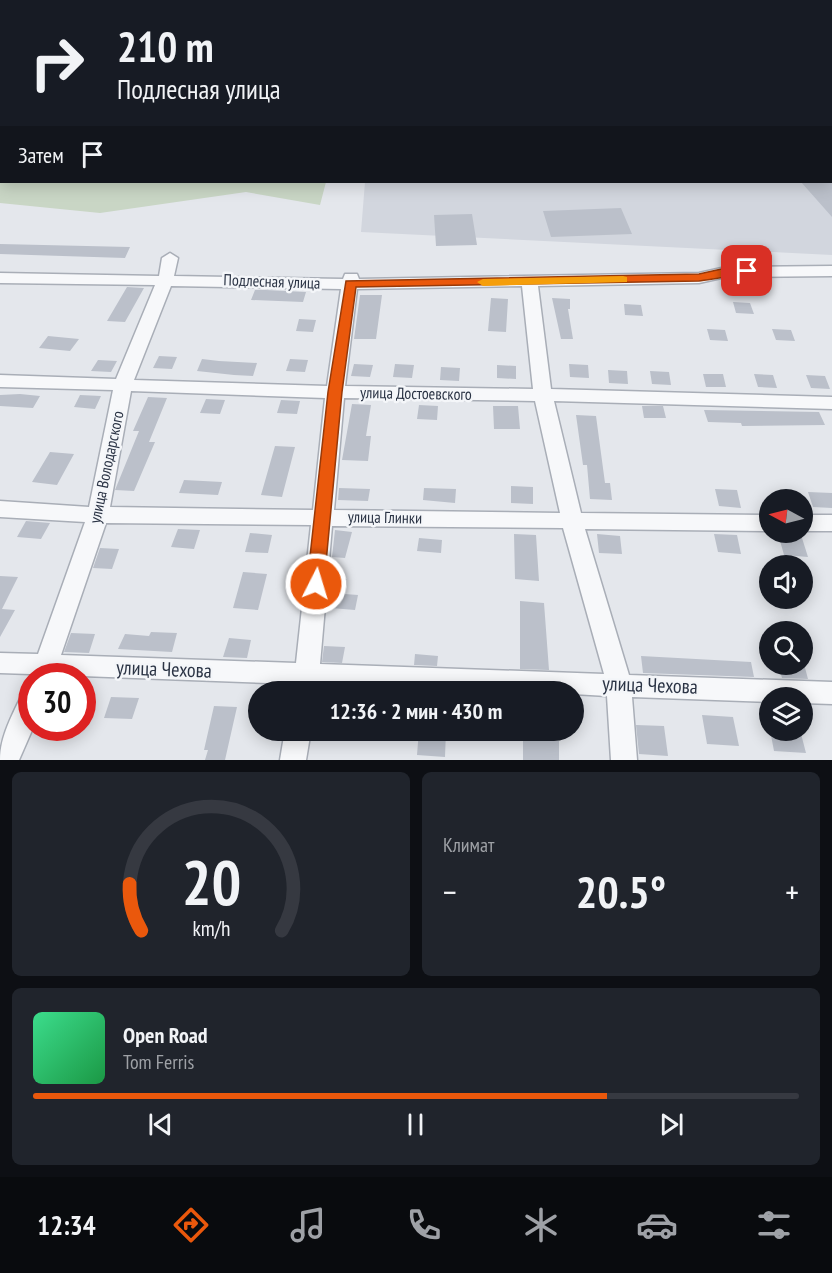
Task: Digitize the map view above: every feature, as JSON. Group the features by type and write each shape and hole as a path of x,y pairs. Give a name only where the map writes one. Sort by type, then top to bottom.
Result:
{"street":[{"name":"улица Володарского","path":"47,663 98,515 123,385 166,279 170,258"},
{"name":"Подлесная улица","path":"0,278 530,282 699,278 726,272 832,271"},
{"path":"306,681 321,516 351,280"},
{"path":"530,282 543,394 572,521 619,683 624,760"},
{"name":"улица Достоевского","path":"0,381 335,392 543,394 832,403"},
{"name":"улица Глинки","path":"0,509 98,515 759,523"},
{"path":"813,523 832,523"},
{"name":"улица Чехова","path":"0,663 18,666"},
{"name":"улица Чехова","path":"96,673 262,681"},
{"name":"улица Чехова","path":"584,683 832,693"},
{"path":"6,760 18,732"},
{"path":"293,760 296,741"}],"shaded area":[{"path":"365,183 832,183 832,255 361,232"}],"green space":[{"path":"0,183 326,183 320,205 246,192 100,213 0,203"}],"building":[{"path":"802,183 832,183 832,217"},
{"path":"621,208 632,234 551,237 543,211"},
{"path":"472,214 477,245 436,246 434,215"},
{"path":"0,244 130,247 125,258 0,254"},
{"path":"127,287 144,288 125,322 107,321"},
{"path":"255,290 306,292 303,302 251,300"},
{"path":"360,295 382,295 376,339 354,339"},
{"path":"491,298 508,299 506,332 488,331"},
{"path":"552,298 570,299 570,309 568,309 573,339 561,339"},
{"path":"733,302 750,303 754,314 736,313"},
{"path":"624,304 641,305 643,316 625,315"},
{"path":"299,319 316,320 313,332 296,331"},
{"path":"707,329 725,330 728,341 710,340"},
{"path":"772,329 791,330 795,341 776,340"},
{"path":"48,336 79,339 70,351 39,348"},
{"path":"159,356 177,357 172,369 153,368"},
{"path":"202,359 257,363 253,376 234,375 197,371"},
{"path":"290,359 308,360 305,372 286,371"},
{"path":"98,360 117,361 111,372 91,371"},
{"path":"354,364 373,365 370,377 351,376"},
{"path":"395,364 414,365 412,378 393,377"},
{"path":"569,364 588,365 589,378 570,377"},
{"path":"497,365 516,366 516,379 497,378"},
{"path":"441,367 460,368 459,381 440,380"},
{"path":"608,370 627,371 628,384 609,383"},
{"path":"650,371 669,372 671,385 652,384"},
{"path":"703,374 723,374 726,387 706,387"},
{"path":"754,374 773,375 777,388 758,387"},
{"path":"806,375 825,376 830,389 811,388"},
{"path":"0,395 40,396 33,408 0,406"},
{"path":"80,395 101,396 95,409 74,407"},
{"path":"148,397 167,398 149,442 155,442 134,491 115,490 139,431 133,431"},
{"path":"206,399 225,400 220,414 200,413"},
{"path":"281,400 300,401 297,414 277,413"},
{"path":"352,404 371,405 366,436 371,436 368,461 342,460"},
{"path":"419,405 438,406 437,420 417,419"},
{"path":"493,406 518,406 520,429 494,429"},
{"path":"642,406 663,406 666,418 644,418"},
{"path":"704,410 819,412 825,425 742,426 741,423 708,422"},
{"path":"576,415 596,416 605,483 610,483 612,500 590,499 587,465 583,465"},
{"path":"275,446 295,447 282,497 261,495"},
{"path":"50,452 74,454 57,485 32,482"},
{"path":"184,480 222,482 218,495 179,493"},
{"path":"511,486 533,487 533,504 511,503"},
{"path":"339,488 370,489 368,501 338,500"},
{"path":"424,488 456,489 455,503 423,500"},
{"path":"715,489 737,490 741,508 719,506"},
{"path":"813,492 832,493 832,508 813,507"},
{"path":"26,521 50,523 41,539 17,537"},
{"path":"178,529 200,530 194,549 171,547"},
{"path":"335,530 352,532 345,558 332,557"},
{"path":"250,533 272,535 268,553 245,552"},
{"path":"514,534 536,535 539,581 515,579"},
{"path":"597,534 620,536 622,554 599,553"},
{"path":"714,534 737,535 741,554 718,552"},
{"path":"419,538 442,540 441,553 417,551"},
{"path":"781,543 804,543 807,555 784,555"},
{"path":"100,548 119,549 112,569 93,568"},
{"path":"243,572 267,574 258,610 233,608"},
{"path":"0,576 18,577 2,609 15,610 0,637"},
{"path":"337,578 347,579 345,594 358,595 355,610 331,608"},
{"path":"520,601 544,603 549,670 520,669"},
{"path":"151,632 177,633 172,652 118,649 125,634 149,636"},
{"path":"71,633 95,634 89,653 64,652"},
{"path":"229,638 251,640 247,658 223,657"},
{"path":"324,646 345,647 342,663 322,662"},
{"path":"415,654 438,656 437,666 414,665"},
{"path":"641,656 751,662 754,677 643,673"},
{"path":"781,675 807,675 808,679 782,678"},
{"path":"111,697 139,698 132,719 104,718"},
{"path":"214,706 237,707 225,760 205,760 208,750 204,750"},
{"path":"702,715 733,717 739,746 707,744"},
{"path":"636,725 664,726 668,756 639,754"},
{"path":"418,741 446,741 445,757 417,755"},
{"path":"523,741 559,741 559,760 523,760"},
{"path":"772,741 803,741 806,753 774,751"}],"railway":[{"path":"465,0 552,0"}],"slow traffic":[{"path":"483,282 623,280"}],"route":[{"path":"316,584 335,392 350,284 699,278 726,272 747,271"}]}
